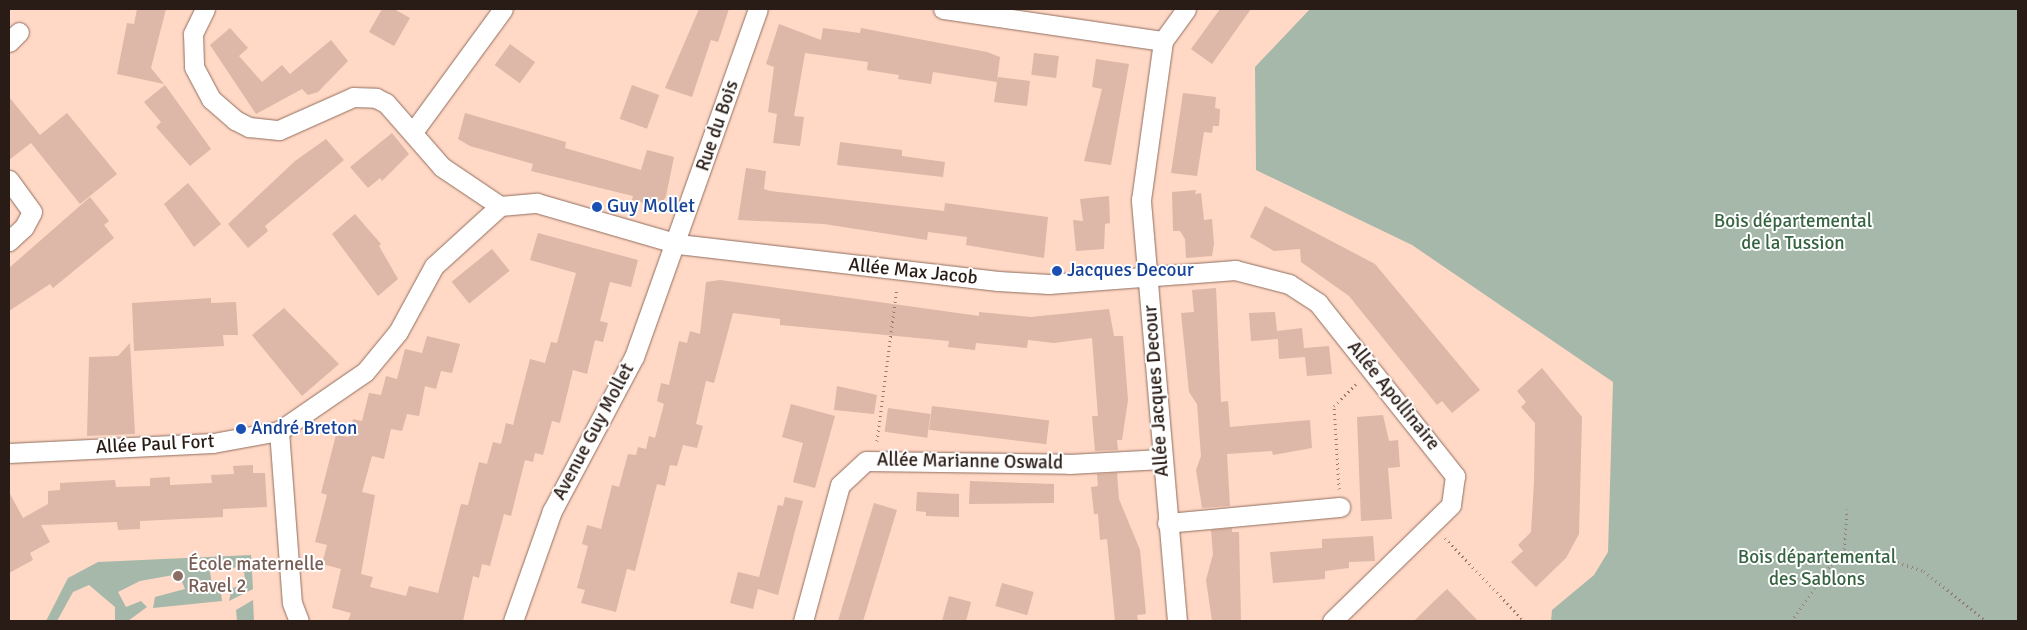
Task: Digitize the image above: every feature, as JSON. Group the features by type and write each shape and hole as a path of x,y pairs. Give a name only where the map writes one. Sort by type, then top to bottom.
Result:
{"street":[{"path":"205,9 193,34 194,67 211,99 235,120 249,127 279,130 365,96 386,103 442,167 500,206"},
{"path":"413,132 503,9"},
{"name":"Rue du Bois","path":"678,244 758,9"},
{"path":"943,9 1163,41 1186,9"},
{"name":"Allée Jacques Decour","path":"1163,41 1141,200 1167,522 1177,621"},
{"path":"9,180 32,212 24,227 9,240"},
{"name":"Allée Max Jacob","path":"500,206 537,203 678,244 899,270 1049,284 1148,277"},
{"name":"Allée Paul Fort","path":"9,453 213,443 278,431 365,372 398,332 434,266 500,206"},
{"name":"Avenue Guy Mollet","path":"513,621 552,511 630,365 678,244"},
{"name":"Allée Apollinaire","path":"1148,277 1235,270 1273,277 1318,304 1455,476 1451,505 1332,621"},
{"path":"278,431 292,603 299,621"},
{"name":"Allée Marianne Oswald","path":"803,621 840,485 855,467 875,460 1068,464 1162,459"},
{"path":"1167,522 1340,507"}],"path":[{"path":"875,460 899,270"},
{"path":"1340,507 1334,406 1374,372"},
{"path":"1791,621 1844,554 1847,509"},
{"path":"1432,525 1524,621"},
{"path":"1844,554 1870,553 1924,571 1986,621"}],"green space":[{"name":"Bois départemental de la Tussion","path":"1310,9 2018,9 2018,621 1551,621 1552,610 1594,575 1608,552 1613,382 1412,245 1256,170 1255,67"},
{"path":"251,555 253,589 229,601 232,588 246,585 243,566 210,572 213,589 221,593 222,601 153,608 155,597 185,589 179,574 140,581 118,592 126,607 141,601 147,607 128,621 115,621 115,607 89,585 73,592 57,621 46,621 68,578 98,562"},
{"path":"253,600 254,621 237,621 236,610"}],"building":[{"path":"137,9 166,9 151,68 164,84 117,74 127,23 134,24"},
{"path":"382,9 394,9 410,18 394,46 369,32"},
{"path":"699,9 729,9 718,42 711,40 692,97 665,88"},
{"path":"1220,9 1251,9 1212,64 1191,49"},
{"path":"779,24 821,40 823,28 860,33 861,28 987,52 1000,57 997,81 998,77 1030,81 1027,106 994,102 997,82 933,72 931,84 898,79 899,75 867,70 868,62 805,53 794,116 804,117 800,146 773,143 777,114 768,112 774,67 766,64"},
{"path":"230,28 248,48 239,56 262,82 282,65 290,74 331,40 348,61 318,92 308,95 302,89 256,114 210,45"},
{"path":"510,44 535,62 520,83 495,65"},
{"path":"1034,53 1059,56 1056,78 1031,75"},
{"path":"1096,59 1129,64 1111,165 1084,161 1102,89 1092,87"},
{"path":"165,85 211,149 190,166 156,127 161,122 144,102"},
{"path":"632,85 659,95 647,129 620,119"},
{"path":"1183,93 1216,97 1215,108 1220,109 1219,126 1213,126 1212,133 1204,132 1197,176 1171,173"},
{"path":"9,97 40,135 67,113 117,174 80,204 31,143 9,160"},
{"path":"465,113 566,142 565,148 641,170 647,150 674,157 666,196 660,207 632,200 633,196 531,171 533,164 470,146 458,139"},
{"path":"392,133 409,154 382,181 380,178 368,188 350,167"},
{"path":"326,139 344,160 265,226 268,231 248,248 228,224 295,161"},
{"path":"840,142 902,150 902,156 945,162 943,177 837,165"},
{"path":"746,168 766,171 764,189 770,191 944,211 945,203 1048,217 1044,258 966,245 967,237 928,232 927,240 824,224 738,220"},
{"path":"188,183 221,224 194,247 164,204"},
{"path":"1196,190 1195,194 1201,193 1204,220 1212,219 1214,244 1212,256 1186,258 1185,239 1180,231 1173,231 1172,192"},
{"path":"1109,196 1110,223 1105,224 1104,249 1076,251 1073,220 1083,221 1080,199"},
{"path":"90,197 109,221 104,225 114,238 53,288 50,284 9,311 9,268"},
{"path":"1265,206 1375,264 1480,390 1452,413 1442,401 1437,405 1349,296 1301,262 1300,249 1274,251 1250,237"},
{"path":"355,214 381,244 379,246 398,279 378,296 332,234"},
{"path":"538,233 638,260 631,287 610,282 600,321 608,323 603,342 595,340 587,374 573,370 560,423 552,421 543,455 535,453 533,462 525,460 511,516 504,514 490,566 482,564 479,578 473,576 463,621 348,621 351,613 332,608 341,569 322,564 327,545 315,542 327,495 321,493 336,435 349,437 353,419 362,421 369,393 381,395 386,376 397,379 405,349 422,353 427,336 460,344 452,373 441,371 436,389 425,386 419,416 407,414 402,431 391,429 384,459 372,456 362,492 375,495 361,574 373,577 370,587 406,596 409,586 438,593 461,504 468,505 479,462 487,464 493,442 501,444 506,423 513,425 530,359 545,363 551,342 557,343 576,273 530,260"},
{"path":"492,249 510,271 469,303 452,282"},
{"path":"720,280 979,316 979,312 1031,317 1109,309 1114,336 1123,336 1128,400 1122,440 1117,440 1118,450 1095,451 1092,416 1098,416 1092,338 1054,343 1028,340 1027,348 976,343 975,350 948,347 949,341 780,325 780,319 733,313 714,383 706,381 696,424 703,426 697,448 683,445 677,466 670,465 665,486 657,484 635,571 627,569 616,612 581,603 585,590 577,588 588,546 582,544 587,525 601,529 612,485 619,487 628,454 636,455 638,447 646,449 649,436 655,438 664,404 657,401 661,383 669,385 679,341 687,343 690,331 700,334 706,282"},
{"path":"1216,288 1221,402 1228,401 1230,427 1310,420 1312,448 1273,455 1272,451 1227,454 1230,506 1202,508 1196,470 1201,456 1197,404 1189,392 1181,313 1194,312 1192,290"},
{"path":"211,298 211,303 236,302 238,335 223,335 224,346 134,351 132,303"},
{"path":"284,308 339,364 302,396 252,335"},
{"path":"1275,312 1277,331 1302,328 1304,348 1329,346 1332,374 1307,376 1305,357 1279,359 1278,339 1251,341 1249,313"},
{"path":"130,343 135,434 87,436 89,357 118,356"},
{"path":"1542,368 1582,417 1579,534 1566,558 1536,587 1511,562 1523,551 1518,545 1531,532 1534,482 1535,423 1521,407 1526,402 1517,391"},
{"path":"837,386 877,395 874,414 834,410"},
{"path":"791,404 835,416 815,488 793,482 803,443 782,437"},
{"path":"932,406 1049,420 1046,444 929,430"},
{"path":"888,408 931,414 927,438 885,432"},
{"path":"1383,415 1389,441 1398,440 1400,467 1388,468 1392,519 1361,521 1357,417"},
{"path":"253,465 253,473 265,473 267,507 223,509 223,517 140,521 140,529 118,530 117,522 41,525 50,542 30,553 33,560 9,573 9,492 23,518 48,504 48,491 60,490 60,483 115,480 116,487 150,486 150,478 170,477 170,485 212,483 211,475 234,474 233,466"},
{"path":"1117,473 1119,499 1140,550 1146,614 1137,615 1138,621 1115,621 1107,539 1100,540 1098,514 1094,514 1091,487 1098,486 1097,474"},
{"path":"970,481 1054,484 1054,503 969,504"},
{"path":"917,492 959,494 959,517 926,516 926,512 916,511"},
{"path":"785,497 803,501 778,595 758,589 753,609 730,603 738,572 759,577 778,505 783,506"},
{"path":"874,503 897,510 863,621 838,620"},
{"path":"1232,528 1232,532 1239,532 1241,621 1212,621 1206,580 1213,554 1211,530"},
{"path":"1373,536 1375,561 1349,562 1349,568 1325,571 1325,579 1273,583 1270,552 1322,548 1322,539"},
{"path":"1002,583 1034,592 1027,615 995,606"},
{"path":"1447,589 1478,621 1414,621 1429,606"},
{"path":"949,596 971,602 966,621 942,621"}],"place":[{"name":"Guy Mollet","path":"597,207"},
{"name":"Jacques Decour","path":"1057,271"},
{"name":"André Breton","path":"241,429"},
{"name":"École maternelle Ravel 2","path":"178,576"}],"park label":[{"name":"Bois départemental des Sablons","path":"1817,569"}]}
